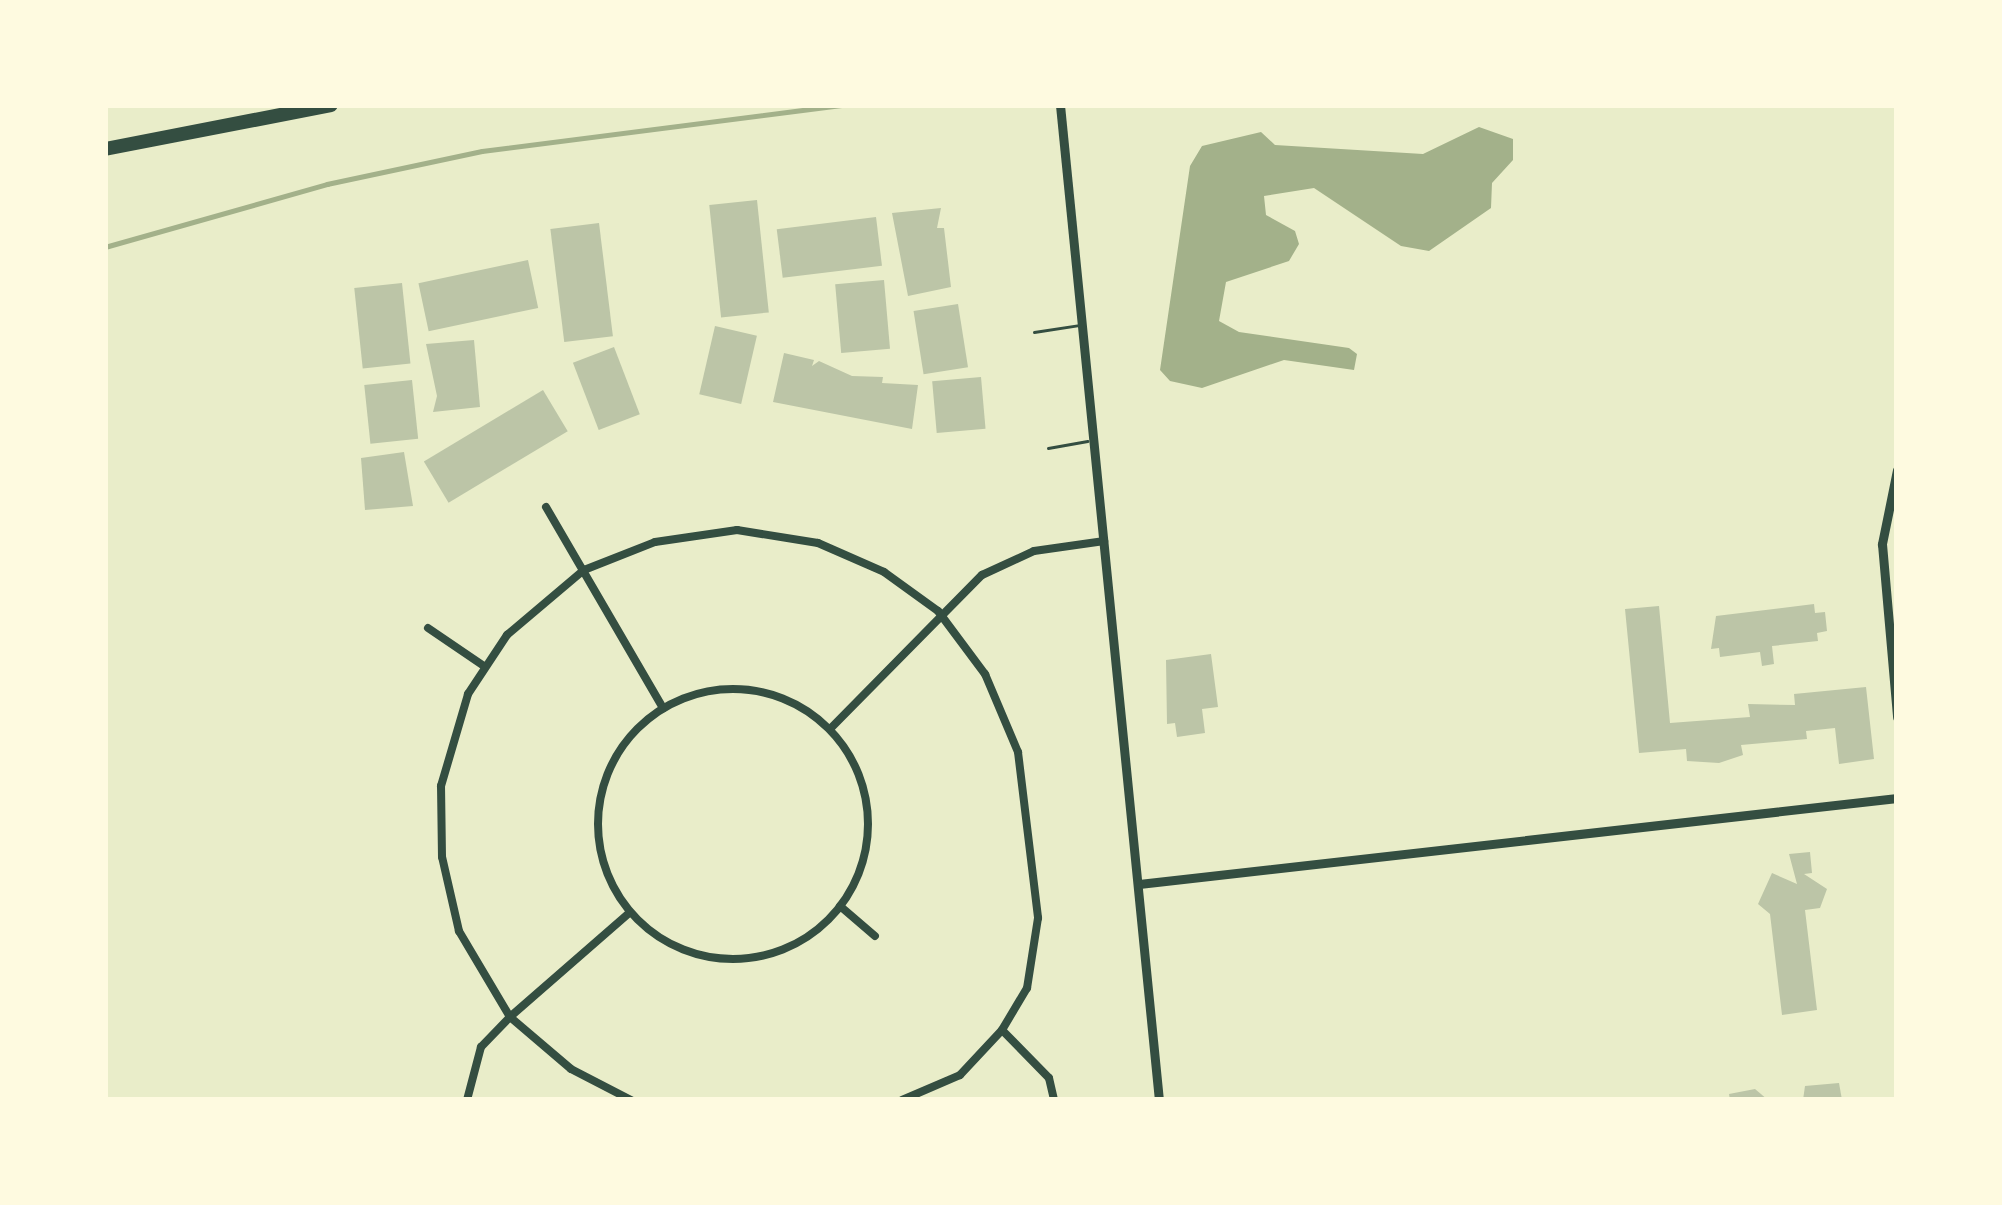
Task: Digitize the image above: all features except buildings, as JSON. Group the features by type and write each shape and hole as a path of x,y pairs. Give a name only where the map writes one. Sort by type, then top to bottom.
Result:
{"highway":[{"path":"105,149 331,105"}],"street":[{"path":"1060,105 1159,1100"},
{"path":"1897,470 1882,537 1897,717"},
{"path":"546,508 663,708"},
{"path":"632,1100 571,1069 510,1017 459,931 442,857 441,787 484,666 535,607 584,569 704,532 780,535 884,572 938,611 966,642 1006,713 1029,819 1036,955 1003,1030 960,1076 902,1100"},
{"path":"831,728 938,611 1007,560 1104,541"},
{"path":"428,628 484,666"},
{"path":"750,691 794,703 831,728 849,753 868,809 864,864 841,906 778,951 728,958 677,946 628,914 599,851 599,804 614,760 663,708 700,693 750,691"},
{"path":"1138,884 1897,798"},
{"path":"841,906 875,936"},
{"path":"466,1100 481,1047 628,914"},
{"path":"1003,1030 1049,1078 1054,1100"}],"lane":[{"path":"1034,332 1082,325"},
{"path":"1048,448 1094,440"}],"shaded area":[{"path":"1479,127 1513,139 1513,160 1492,183 1491,208 1429,251 1401,246 1314,188 1264,196 1266,215 1295,231 1299,244 1289,261 1226,282 1219,321 1239,332 1349,348 1357,354 1354,370 1284,360 1202,388 1170,381 1160,370 1190,166 1202,146 1261,132 1275,145 1423,154"}],"waterway":[{"path":"105,247 327,184 482,151 841,105"}]}
